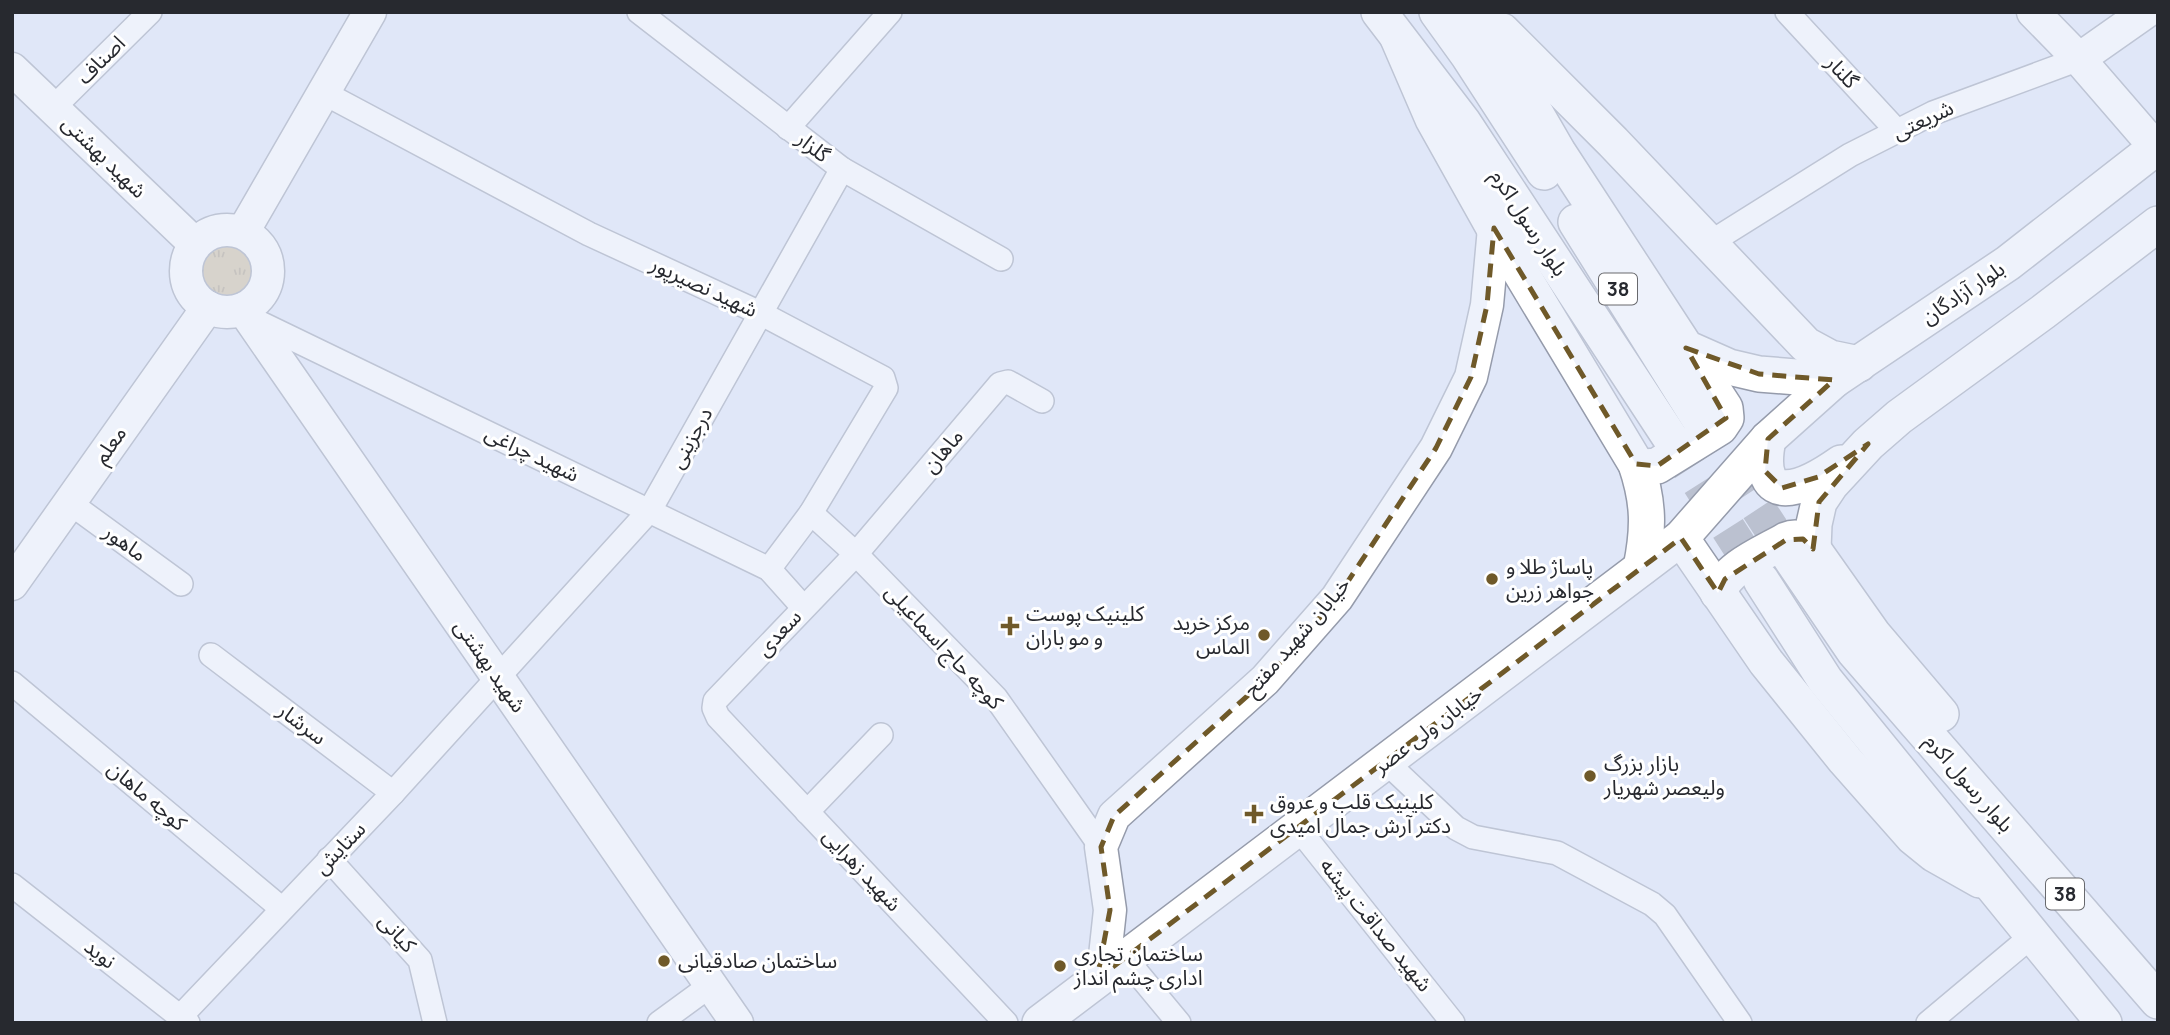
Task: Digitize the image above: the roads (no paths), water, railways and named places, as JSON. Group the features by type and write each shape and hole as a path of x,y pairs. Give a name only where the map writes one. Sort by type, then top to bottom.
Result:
{"main road":[{"name":"بلوار رسول اکرم","path":"1437,12 1520,135 1700,420"},
{"path":"1477,12 1558,152 1726,408 1726,418 1720,427 1657,466 1636,464"},
{"path":"1484,12 1613,142 1806,345 1830,358 1846,372"},
{"name":"بلوار رسول اکرم","path":"1389,25 1463,122 1671,439"},
{"path":"1389,25 1433,120 1494,228 1636,464 1642,480 1648,515 1647,540 1641,568"},
{"name":"بلوار آزادگان","path":"1681,538 1768,439 1846,372 2008,263 2157,147"},
{"path":"1802,553 1814,524 1819,502 1831,484 1868,444 1899,417 2158,224"},
{"path":"1686,348 1729,367 1759,374 1846,372"},
{"path":"1768,439 1764,457 1765,471 1770,481 1782,488 1794,488 1812,481 1868,444"},
{"path":"1718,593 1725,579 1786,540 1795,536 1803,539 1802,553"},
{"path":"1681,538 1794,700 1913,837 1934,854 1998,891"},
{"name":"خیابان ولی عصر","path":"1040,1023 1681,538"},
{"name":"بلوار رسول اکرم","path":"1802,553 1854,651 2158,1001"},
{"name":"بلوار رسول اکرم","path":"1761,580 1825,680 2104,1023"}],"street":[{"name":"اصناف","path":"53,108 150,12"},
{"path":"243,232 370,12"},
{"name":"گلزار","path":"639,12 842,169 1001,259"},
{"path":"788,128 890,12"},
{"name":"گلنار","path":"1787,12 1898,131"},
{"path":"2033,12 2157,147"},
{"name":"شریعتی","path":"1708,244 1850,155 1933,113 2079,59 2146,12"},
{"name":"شهید بهشتی","path":"12,69 195,244"},
{"name":"شهید نصیرپور","path":"324,93 589,234 760,313 883,378 886,388 811,513 769,569"},
{"name":"درجزینی","path":"498,678 650,510 842,169"},
{"name":"خیابان شهید مفتح","path":"1101,847 1114,816 1265,680 1337,598 1436,448 1471,377 1487,304 1494,228"},
{"path":"217,230 243,232 259,246 268,264 268,278 263,291 246,313 219,311 208,307 198,300 186,279 189,255 195,244 217,230"},
{"name":"معلم","path":"12,584 208,307"},
{"name":"شهید بهشتی","path":"246,313 737,1023"},
{"name":"شهید چراغی","path":"246,313 769,569 803,607"},
{"name":"ماهان","path":"856,554 1000,384 1008,382 1042,401"},
{"name":"ماهور","path":"69,503 181,584"},
{"name":"کوچه حاج اسماعیلی","path":"811,513 856,554 996,698 1101,847"},
{"name":"سعدی","path":"718,717 714,708 715,701 856,554"},
{"name":"سرشار","path":"211,655 394,793"},
{"name":"ستایش","path":"184,1020 282,908 394,793 498,678"},
{"name":"کوچه ماهان","path":"12,683 282,908"},
{"name":"شهید زهرایی","path":"718,717 1006,1023"},
{"path":"807,812 881,735"},
{"path":"1386,762 1455,828 1473,837 1557,853 1652,904 1665,915 1740,1023"},
{"name":"شهید صداقت پیشه","path":"1298,828 1453,1023"},
{"path":"1097,979 1105,956 1110,910 1101,847"},
{"name":"کیانی","path":"329,859 420,960 435,1023"},
{"name":"نوید","path":"12,885 184,1020"},
{"path":"1928,1023 2033,935"},
{"path":"1125,958 1179,1023"},
{"path":"659,1023 711,985"}],"tunnel":[{"path":"1700,420 1790,557"},
{"path":"1671,439 1761,580"}],"place":[{"name":"پاساژ طلا و جواهر زرین","path":"1492,579"},
{"name":"کلینیک پوست و مو باران","path":"1010,626"},
{"name":"مرکز خرید الماس","path":"1264,635"},
{"name":"بازار بزرگ ولیعصر شهریار","path":"1590,776"},
{"name":"کلینیک قلب و عروق دکتر آرش جمال امیدی","path":"1254,814"},
{"name":"ساختمان صادقیانی","path":"664,961"},
{"name":"ساختمان تجاری اداری چشم انداز","path":"1060,966"}]}
